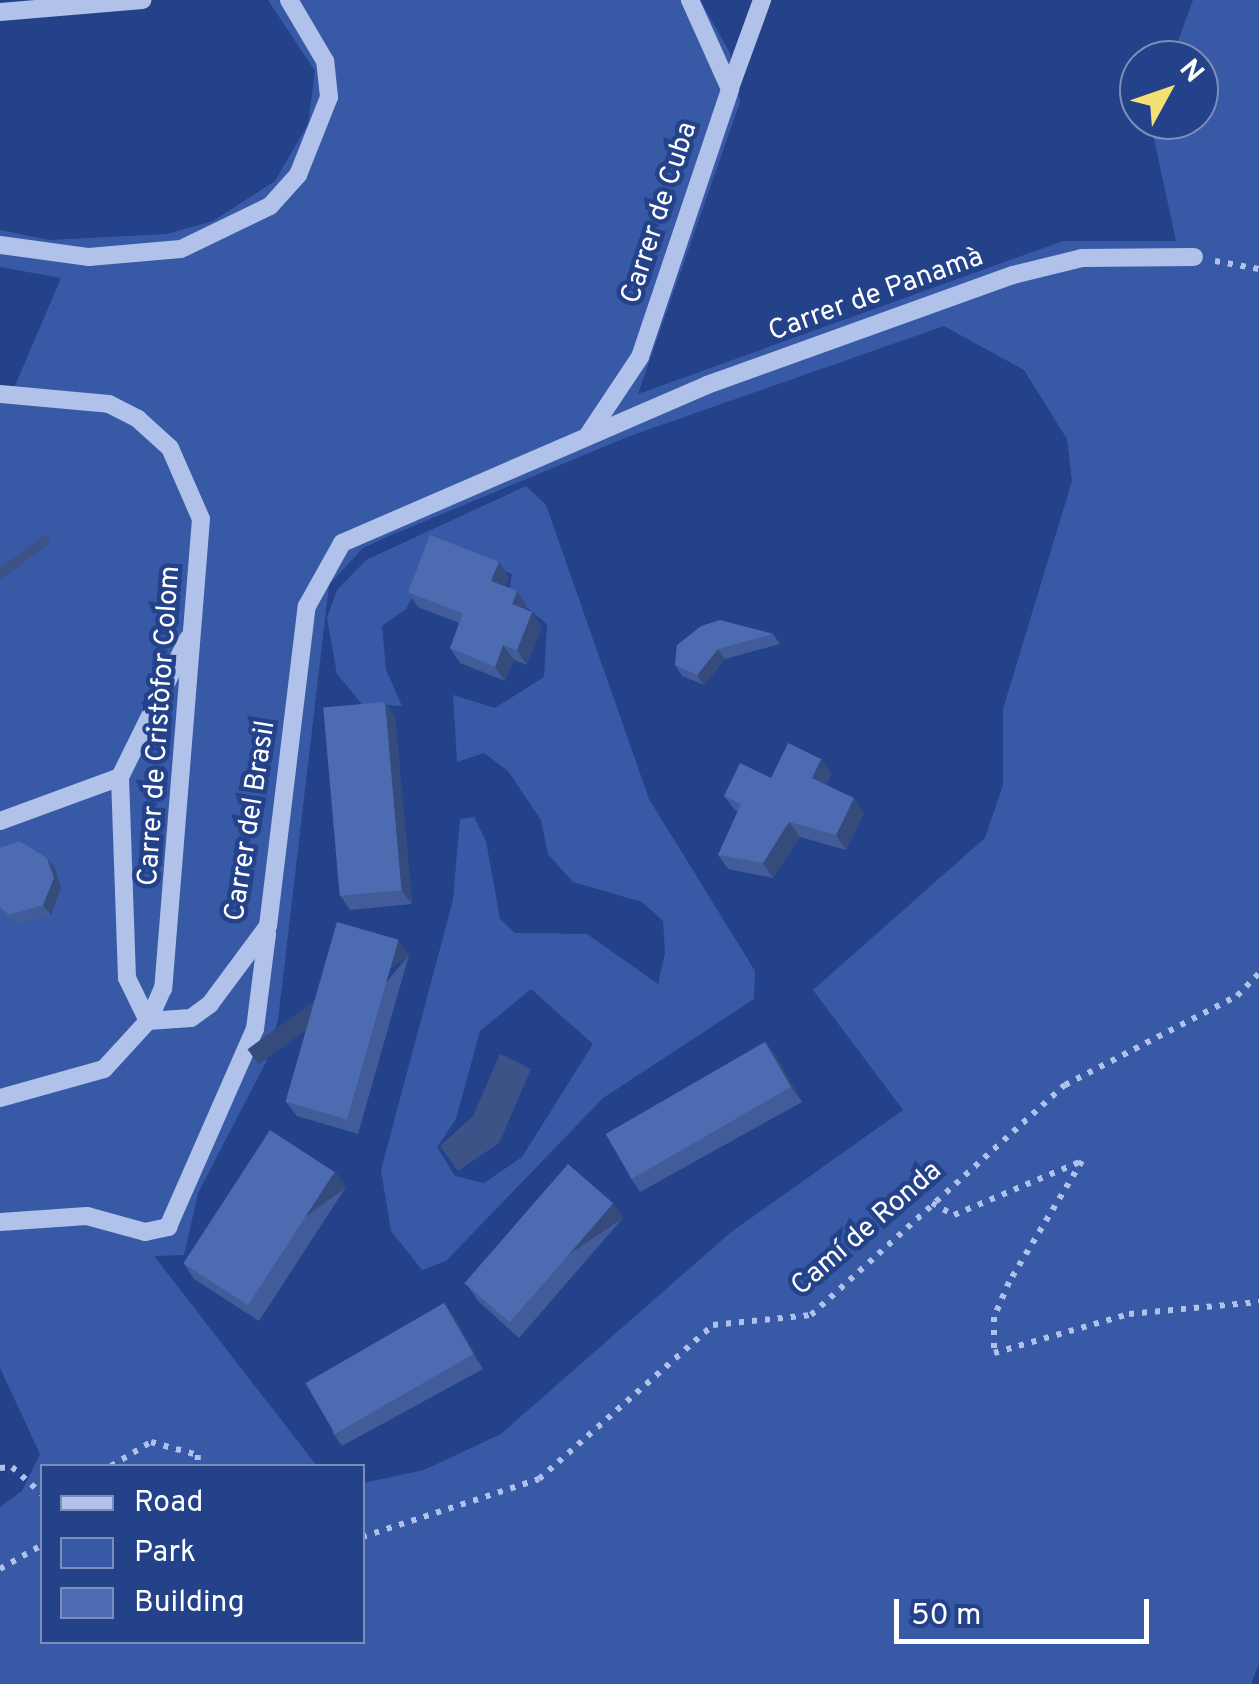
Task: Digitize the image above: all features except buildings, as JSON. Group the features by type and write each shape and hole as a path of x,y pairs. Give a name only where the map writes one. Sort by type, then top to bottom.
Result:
{"street":[{"path":"0,12 142,0"},
{"path":"0,245 89,257 181,249 270,206 298,175 328,97 325,61 289,0"},
{"path":"690,0 730,89"},
{"name":"Carrer de Cuba","path":"588,436 640,357 762,0"},
{"name":"Carrer de Panamà","path":"588,436 1029,270 1134,253 1194,257"},
{"name":"Carrer de Cristòfor Colom","path":"0,394 109,404 170,448 201,518 175,927 148,1021 104,1069 0,1098"},
{"name":"Carrer del Brasil","path":"148,1021 191,1018 210,1004 268,926 300,644 320,574 342,542 404,510 588,436"},
{"path":"148,1021 126,978 120,777 193,627"},
{"path":"0,821 120,777"},
{"path":"0,1222 87,1216 145,1232 168,1226 254,1029 268,926"}],"path":[{"path":"1194,257 1259,269"},
{"name":"Camí de Ronda","path":"365,1536 539,1478 676,1348 712,1325 811,1315 1066,1085 1237,996 1259,973"},
{"path":"932,1203 954,1215 1082,1160 1009,1282 994,1317 994,1353 1129,1314 1259,1302"},
{"path":"114,1464 151,1442 198,1455 197,1464"},
{"path":"0,1468 12,1467 40,1492"},
{"path":"0,1570 40,1546"}],"green space":[{"path":"268,0 700,0 730,53 740,102 638,394 1063,241 1176,241 1154,140 1219,140 1219,40 1178,40 1193,0 1259,0 1259,1664 1251,1684 0,1684 0,1507 22,1491 40,1454 0,1368 0,394 11,395 61,278 0,267 0,230 49,240 167,234 213,221 275,181 308,124 315,71","holes":["944,326 1024,370 1067,439 1072,481 1003,709 1003,785 985,838 813,990 903,1110 730,1233 501,1434 424,1470 365,1483 365,1644 40,1644 40,1464 315,1464 154,1256 184,1255 198,1193 266,1062 278,1020 329,585 363,548 389,536 630,436"]},
{"path":"526,486 546,505 649,799 755,971 754,999 603,1098 446,1261 422,1270 391,1231 381,1170 453,900 460,819 474,817 486,841 500,919 515,933 587,934 658,984 665,953 663,921 642,902 573,882 548,854 541,820 508,771 484,753 457,762 453,695 495,708 544,677 547,624 509,593 512,574 439,547 406,609 382,626 386,670 402,706 362,704 337,674 327,618 337,590 366,560","holes":["531,989 593,1044 522,1157 484,1183 455,1176 437,1147 456,1119 480,1031"]}],"shaded area":[{"path":"500,1054 531,1069 499,1143 458,1171 440,1146 473,1116"}],"waterway":[{"path":"0,574 45,541"}]}
